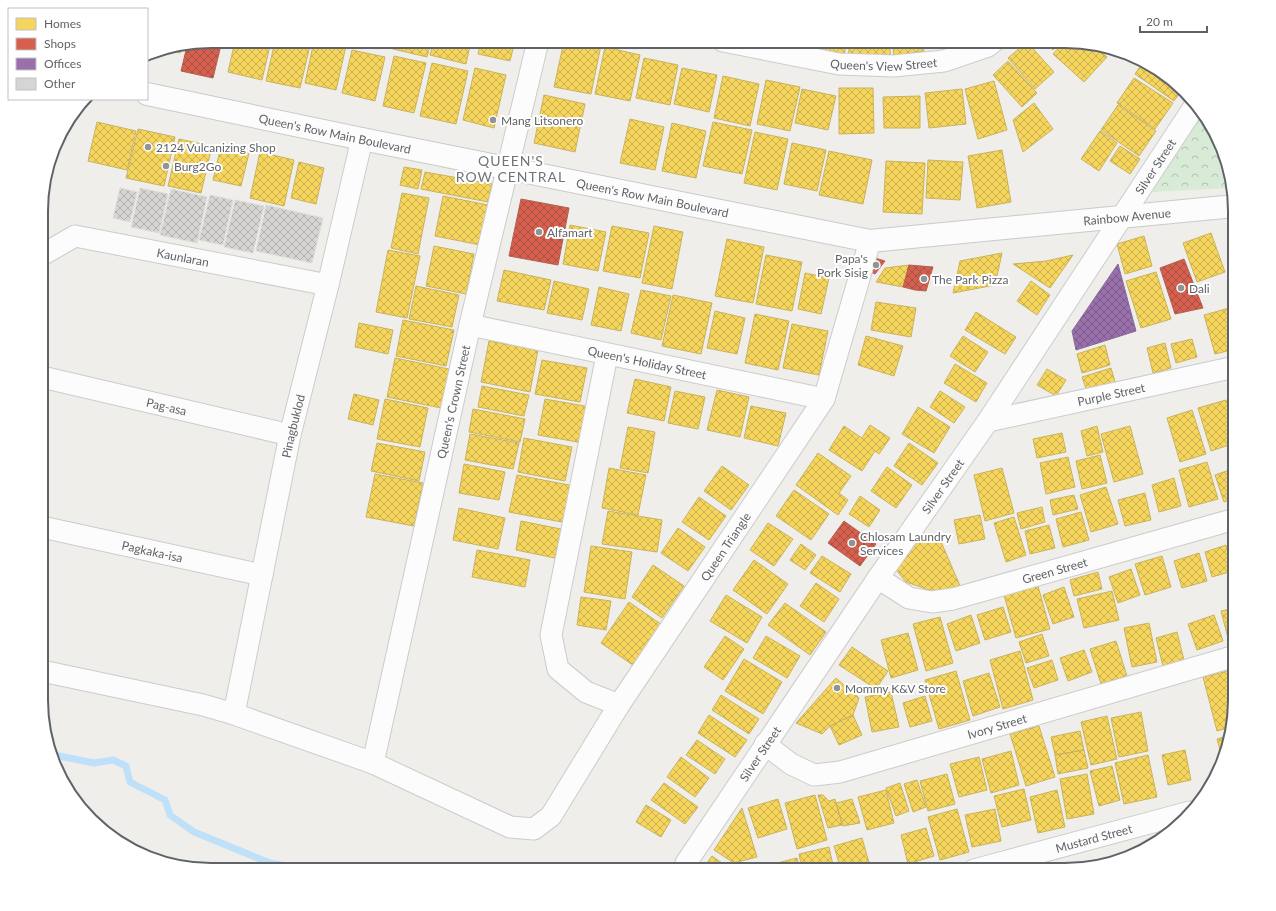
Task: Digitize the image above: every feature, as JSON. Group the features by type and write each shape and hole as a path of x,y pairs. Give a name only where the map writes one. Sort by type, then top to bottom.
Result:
{"street":[{"name":"Queen's Crown Street","path":"373,763 470,325 536,48"},
{"name":"Queen's View Street","path":"758,48 839,64 894,66 944,60 982,48"},
{"name":"Queen's Row Main Boulevard","path":"148,94 362,139 508,167 870,241 1019,226"},
{"name":"Silver Street","path":"688,863 765,744 878,578 988,421 1192,110"},
{"name":"Pinagbuklod","path":"234,714 290,435 328,285 362,139"},
{"name":"Rainbow Avenue","path":"1019,226 1228,207"},
{"name":"Kaunlaran","path":"48,252 75,236 328,285"},
{"name":"Queen Triangle","path":"373,763 510,827 534,829 551,816 619,705 824,399 870,241"},
{"name":"Queen's Holiday Street","path":"470,325 607,355 824,399"},
{"path":"607,355 551,635 558,669 586,692 619,705"},
{"name":"Purple Street","path":"988,421 1228,369"},
{"name":"Pag-asa","path":"48,378 290,435"},
{"name":"Green Street","path":"878,578 909,598 932,602 953,599 1228,521"},
{"name":"Pagkaka-isa","path":"48,529 262,575"},
{"name":"Ivory Street","path":"765,744 791,764 814,775 840,772 1228,658"},
{"path":"48,673 203,705 234,714 373,763"},
{"name":"Mustard Street","path":"1000,863 1180,815"}],"green space":[{"path":"1199,118 1216,149 1227,188 1152,192"}],"building: Homes":[{"path":"233,48 269,48 262,80 228,72"},
{"path":"273,48 309,48 300,88 266,81"},
{"path":"312,48 346,48 336,90 305,83"},
{"path":"389,48 429,48 427,57"},
{"path":"432,48 469,48 466,64 430,55"},
{"path":"479,48 513,48 510,61 478,54"},
{"path":"562,48 600,48 591,94 554,87"},
{"path":"605,48 640,55 630,101 595,94"},
{"path":"812,48 846,48 844,55"},
{"path":"849,48 890,48 891,59 848,58"},
{"path":"893,48 923,48 924,51 894,56"},
{"path":"1020,48 1032,48 1054,72 1035,89 1008,58"},
{"path":"1059,48 1076,48 1097,51 1107,57 1084,82 1053,54"},
{"path":"352,50 385,57 375,101 342,93"},
{"path":"394,56 426,63 414,113 383,106"},
{"path":"644,58 678,65 670,105 636,98"},
{"path":"1008,61 1037,93 1022,107 993,75"},
{"path":"432,63 468,71 456,124 420,116"},
{"path":"1140,67 1156,75 1179,95 1174,101 1135,74"},
{"path":"475,68 506,75 494,128 463,120"},
{"path":"682,68 717,75 709,112 674,104"},
{"path":"723,76 759,84 750,126 714,118"},
{"path":"1134,78 1173,103 1155,129 1117,103"},
{"path":"766,80 800,87 790,131 757,124"},
{"path":"994,81 1007,130 978,139 965,89"},
{"path":"839,88 873,88 874,133 839,134"},
{"path":"802,89 836,96 828,130 795,123"},
{"path":"962,89 966,124 929,128 925,93"},
{"path":"544,95 585,104 575,152 534,143"},
{"path":"920,96 920,128 884,128 883,97"},
{"path":"1034,103 1053,129 1023,152 1013,120"},
{"path":"1118,105 1156,131 1139,156 1101,130"},
{"path":"630,119 664,127 655,170 620,163"},
{"path":"97,122 136,131 127,170 88,161"},
{"path":"713,122 752,130 742,174 703,166"},
{"path":"672,123 706,131 696,178 662,171"},
{"path":"138,129 175,137 164,186 126,178"},
{"path":"1100,131 1117,143 1099,171 1081,159"},
{"path":"755,132 788,139 777,190 744,183"},
{"path":"179,139 212,146 201,193 168,186"},
{"path":"792,143 826,150 817,191 784,184"},
{"path":"221,146 249,153 241,186 213,180"},
{"path":"1120,146 1140,159 1130,174 1110,161"},
{"path":"1002,150 1011,202 977,208 968,156"},
{"path":"829,151 872,160 863,204 819,195"},
{"path":"260,152 294,160 284,206 250,198"},
{"path":"928,160 963,162 960,200 926,198"},
{"path":"886,161 925,163 922,214 883,212"},
{"path":"299,162 324,168 316,204 291,198"},
{"path":"404,167 422,170 418,189 400,185"},
{"path":"425,172 492,184 488,202 421,189"},
{"path":"402,193 429,198 418,254 391,248"},
{"path":"443,196 488,205 480,245 435,236"},
{"path":"570,225 606,232 598,271 563,264"},
{"path":"612,226 649,233 640,278 603,271"},
{"path":"654,226 683,232 672,289 642,283"},
{"path":"1211,233 1225,272 1197,282 1183,243"},
{"path":"1144,236 1152,266 1125,274 1117,244"},
{"path":"727,239 764,247 753,303 715,296"},
{"path":"434,246 474,254 466,294 426,286"},
{"path":"388,250 420,256 407,318 376,312"},
{"path":"1002,253 995,285 953,293 960,261"},
{"path":"766,255 802,262 792,311 756,304"},
{"path":"1073,255 1050,288 1013,264 1046,261"},
{"path":"909,265 903,287 876,282 885,268"},
{"path":"504,270 551,280 544,310 497,301"},
{"path":"1156,272 1171,319 1141,328 1126,281"},
{"path":"805,273 829,278 821,314 798,309"},
{"path":"554,281 589,289 582,320 547,313"},
{"path":"1031,281 1050,295 1037,315 1017,301"},
{"path":"416,286 459,295 452,327 409,319"},
{"path":"599,287 629,294 621,331 591,325"},
{"path":"641,290 671,296 661,340 631,333"},
{"path":"673,295 712,303 701,354 662,346"},
{"path":"876,302 916,308 911,337 871,330"},
{"path":"1228,308 1228,351 1215,354 1204,315"},
{"path":"715,311 745,318 737,354 707,348"},
{"path":"976,312 1016,337 1005,354 965,330"},
{"path":"755,314 789,321 778,370 745,363"},
{"path":"403,320 454,330 446,366 396,356"},
{"path":"359,323 393,330 388,354 355,347"},
{"path":"792,324 828,331 819,375 783,368"},
{"path":"866,336 903,346 894,376 858,365"},
{"path":"963,336 988,352 975,372 950,356"},
{"path":"1192,339 1197,357 1176,363 1171,344"},
{"path":"489,341 538,350 530,392 481,382"},
{"path":"1165,343 1171,368 1153,373 1147,348"},
{"path":"1105,345 1110,365 1082,373 1077,354"},
{"path":"395,358 449,369 441,408 387,397"},
{"path":"542,360 587,368 580,402 535,394"},
{"path":"955,364 987,383 976,402 944,383"},
{"path":"1111,368 1116,385 1088,394 1082,377"},
{"path":"1047,369 1066,380 1056,396 1037,385"},
{"path":"635,379 671,387 664,421 627,413"},
{"path":"482,386 529,395 524,416 478,407"},
{"path":"717,390 749,397 740,437 707,430"},
{"path":"675,391 705,397 698,429 668,423"},
{"path":"940,391 965,407 954,423 930,407"},
{"path":"354,394 379,400 373,425 348,419"},
{"path":"385,399 428,408 420,447 377,439"},
{"path":"545,399 590,407 583,443 538,435"},
{"path":"1226,400 1228,406 1228,445 1211,451 1198,408"},
{"path":"751,406 786,413 778,446 744,438"},
{"path":"918,407 950,427 934,453 902,434"},
{"path":"473,409 525,419 520,442 469,432"},
{"path":"1192,410 1206,454 1180,462 1167,418"},
{"path":"870,425 890,438 879,454 875,451 862,471 829,450 844,426 862,438"},
{"path":"1097,426 1103,452 1087,456 1081,431"},
{"path":"1130,426 1143,474 1114,482 1101,434"},
{"path":"628,427 655,432 648,473 620,468"},
{"path":"1062,433 1066,452 1037,458 1033,439"},
{"path":"470,434 519,443 513,469 465,460"},
{"path":"524,438 572,447 565,481 518,472"},
{"path":"377,443 425,452 419,481 371,471"},
{"path":"909,443 938,463 922,485 894,466"},
{"path":"818,453 851,476 839,493 848,500 838,515 796,485"},
{"path":"1100,455 1107,483 1082,489 1076,461"},
{"path":"1068,457 1075,487 1046,494 1040,463"},
{"path":"1207,462 1218,499 1189,507 1179,470"},
{"path":"464,464 505,472 499,500 459,493"},
{"path":"722,466 749,485 731,510 704,491"},
{"path":"887,467 912,485 896,508 871,491"},
{"path":"609,468 646,475 638,515 602,508"},
{"path":"1002,468 1014,513 985,521 974,475"},
{"path":"1228,470 1228,501 1224,502 1215,475"},
{"path":"375,474 423,483 414,526 366,517"},
{"path":"517,475 574,486 567,523 509,512"},
{"path":"1174,478 1181,506 1159,512 1152,485"},
{"path":"1106,487 1118,524 1091,532 1080,495"},
{"path":"794,490 829,514 811,540 776,516"},
{"path":"1145,493 1151,520 1125,526 1118,500"},
{"path":"1074,495 1078,509 1053,515 1050,500"},
{"path":"860,496 880,510 869,527 849,514"},
{"path":"699,497 726,516 709,540 682,522"},
{"path":"1042,507 1045,522 1021,529 1017,513"},
{"path":"459,508 505,518 498,549 453,540"},
{"path":"608,511 662,520 657,552 602,544"},
{"path":"1081,512 1089,540 1063,547 1056,519"},
{"path":"980,515 985,539 959,544 954,520"},
{"path":"1014,517 1026,555 1006,562 994,523"},
{"path":"521,521 561,529 555,558 516,550"},
{"path":"768,523 793,539 774,566 750,550"},
{"path":"1049,525 1055,548 1030,554 1025,531"},
{"path":"678,528 705,547 688,571 661,553"},
{"path":"919,532 939,537 961,588 938,593 906,582 894,567"},
{"path":"801,544 816,555 805,570 790,560"},
{"path":"1226,545 1228,552 1228,572 1212,577 1205,552"},
{"path":"591,546 632,552 625,599 584,592"},
{"path":"477,550 530,560 525,587 472,577"},
{"path":"1199,553 1207,581 1182,588 1174,561"},
{"path":"822,556 851,574 840,592 810,573"},
{"path":"1162,556 1171,587 1145,595 1135,564"},
{"path":"754,560 788,584 767,614 733,590"},
{"path":"653,565 684,586 662,618 632,597"},
{"path":"1131,569 1140,595 1118,603 1109,577"},
{"path":"1098,572 1102,589 1074,596 1070,580"},
{"path":"816,583 839,599 824,622 800,606"},
{"path":"1038,586 1050,629 1016,638 1004,595"},
{"path":"1064,587 1074,617 1053,624 1043,595"},
{"path":"1112,591 1119,620 1084,628 1077,599"},
{"path":"726,595 762,617 747,643 710,621"},
{"path":"581,597 611,601 606,630 577,625"},
{"path":"629,602 665,627 637,668 601,643"},
{"path":"785,603 826,632 810,655 768,625"},
{"path":"1003,607 1011,632 985,640 977,615"},
{"path":"1228,610 1228,638 1221,611"},
{"path":"971,615 980,643 956,651 947,624"},
{"path":"1214,615 1223,641 1197,650 1188,624"},
{"path":"940,617 953,663 926,671 913,624"},
{"path":"1149,623 1157,662 1132,667 1124,628"},
{"path":"1177,632 1184,660 1163,666 1156,638"},
{"path":"908,633 918,670 891,678 881,640"},
{"path":"1042,634 1049,656 1026,663 1019,642"},
{"path":"725,636 744,649 723,680 704,667"},
{"path":"766,636 800,656 787,678 753,658"},
{"path":"1116,641 1127,676 1101,684 1090,649"},
{"path":"852,647 888,671 876,689 839,665"},
{"path":"1084,650 1092,672 1068,681 1060,658"},
{"path":"1020,651 1033,700 1003,709 990,660"},
{"path":"744,659 782,682 763,714 725,691"},
{"path":"1052,660 1058,680 1034,688 1027,668"},
{"path":"956,671 970,720 939,729 925,680"},
{"path":"1228,671 1228,711 1226,729 1217,731 1203,677"},
{"path":"989,673 1000,707 973,716 963,681"},
{"path":"836,678 859,698 853,715 830,726 822,734 796,723"},
{"path":"891,692 899,727 872,732 865,697"},
{"path":"721,695 759,719 749,734 712,710"},
{"path":"925,696 932,721 910,727 903,703"},
{"path":"1141,712 1148,751 1119,757 1111,718"},
{"path":"709,715 747,740 735,757 698,733"},
{"path":"853,715 862,735 839,745 830,726"},
{"path":"1107,716 1117,759 1091,765 1081,722"},
{"path":"1039,726 1055,777 1026,786 1010,734"},
{"path":"1080,731 1084,750 1055,755 1051,737"},
{"path":"1224,737 1220,749 1217,739"},
{"path":"697,740 725,759 715,774 686,755"},
{"path":"1084,750 1088,768 1058,774 1055,755"},
{"path":"1185,750 1191,780 1168,785 1162,755"},
{"path":"1011,751 1019,785 991,793 982,759"},
{"path":"1148,755 1157,797 1124,804 1115,763"},
{"path":"681,757 709,778 695,797 667,777"},
{"path":"979,757 987,790 959,797 950,764"},
{"path":"1112,766 1120,800 1099,806 1090,771"},
{"path":"947,774 955,804 928,811 920,781"},
{"path":"1087,774 1094,814 1067,819 1060,779"},
{"path":"917,780 926,807 913,812 904,784"},
{"path":"664,783 698,807 685,824 651,800"},
{"path":"900,783 909,811 896,816 886,788"},
{"path":"1024,789 1031,820 1002,827 994,796"},
{"path":"886,790 894,823 867,830 858,797"},
{"path":"1057,790 1065,827 1038,833 1030,797"},
{"path":"815,795 827,840 797,849 785,803"},
{"path":"818,795 823,795 829,801 835,799 842,825 828,828"},
{"path":"778,799 787,829 758,838 748,808"},
{"path":"852,799 860,823 843,826 836,803"},
{"path":"646,805 671,820 661,837 636,822"},
{"path":"742,808 757,857 734,863 714,850"},
{"path":"957,809 969,852 940,860 928,817"},
{"path":"995,809 1001,841 972,847 965,815"},
{"path":"926,828 934,856 908,863 901,835"},
{"path":"862,838 869,863 839,863 834,846"},
{"path":"829,847 832,863 801,863 799,854"},
{"path":"712,856 722,863 707,863"},
{"path":"797,858 798,863 777,863"}],"building: Shops":[{"path":"220,48 213,78 181,71 186,50"},
{"name":"Alfamart","path":"521,199 569,208 558,265 509,256"},
{"name":"Papa's Pork Sisig","path":"875,258 885,261 875,274 867,270"},
{"name":"Dali","path":"1184,259 1203,308 1175,314 1160,268"},
{"path":"909,265 921,266 915,290 903,287"},
{"name":"The Park Pizza","path":"921,266 933,267 926,291 915,290"},
{"name":"Chlosam Laundry Services","path":"844,521 876,544 860,566 828,543"}],"building: Offices":[{"path":"1118,264 1136,331 1076,350 1072,331"}],"building: Other":[{"path":"120,188 137,192 130,222 113,218"},
{"path":"140,188 168,194 159,233 131,227"},
{"path":"171,189 207,197 197,243 160,235"},
{"path":"210,195 233,200 223,245 199,240"},
{"path":"235,200 264,206 253,253 224,247"},
{"path":"266,205 323,218 312,263 256,251"}],"waterway":[{"path":"58,756 94,763 113,760 126,766 130,782 165,800 170,815 194,832 270,863"}],"place":[{"name":"Mang Litsonero","path":"493,120"},
{"name":"2124 Vulcanizing Shop","path":"148,147"},
{"name":"Burg2Go","path":"166,166"},
{"name":"Alfamart","path":"539,232"},
{"name":"Papa's Pork Sisig","path":"876,265"},
{"name":"The Park Pizza","path":"924,279"},
{"name":"Dali","path":"1181,288"},
{"name":"Chlosam Laundry Services","path":"852,543"},
{"name":"Mommy K&V Store","path":"837,688"}],"district":[{"name":"QUEEN'S ROW CENTRAL","path":"511,168"}]}
